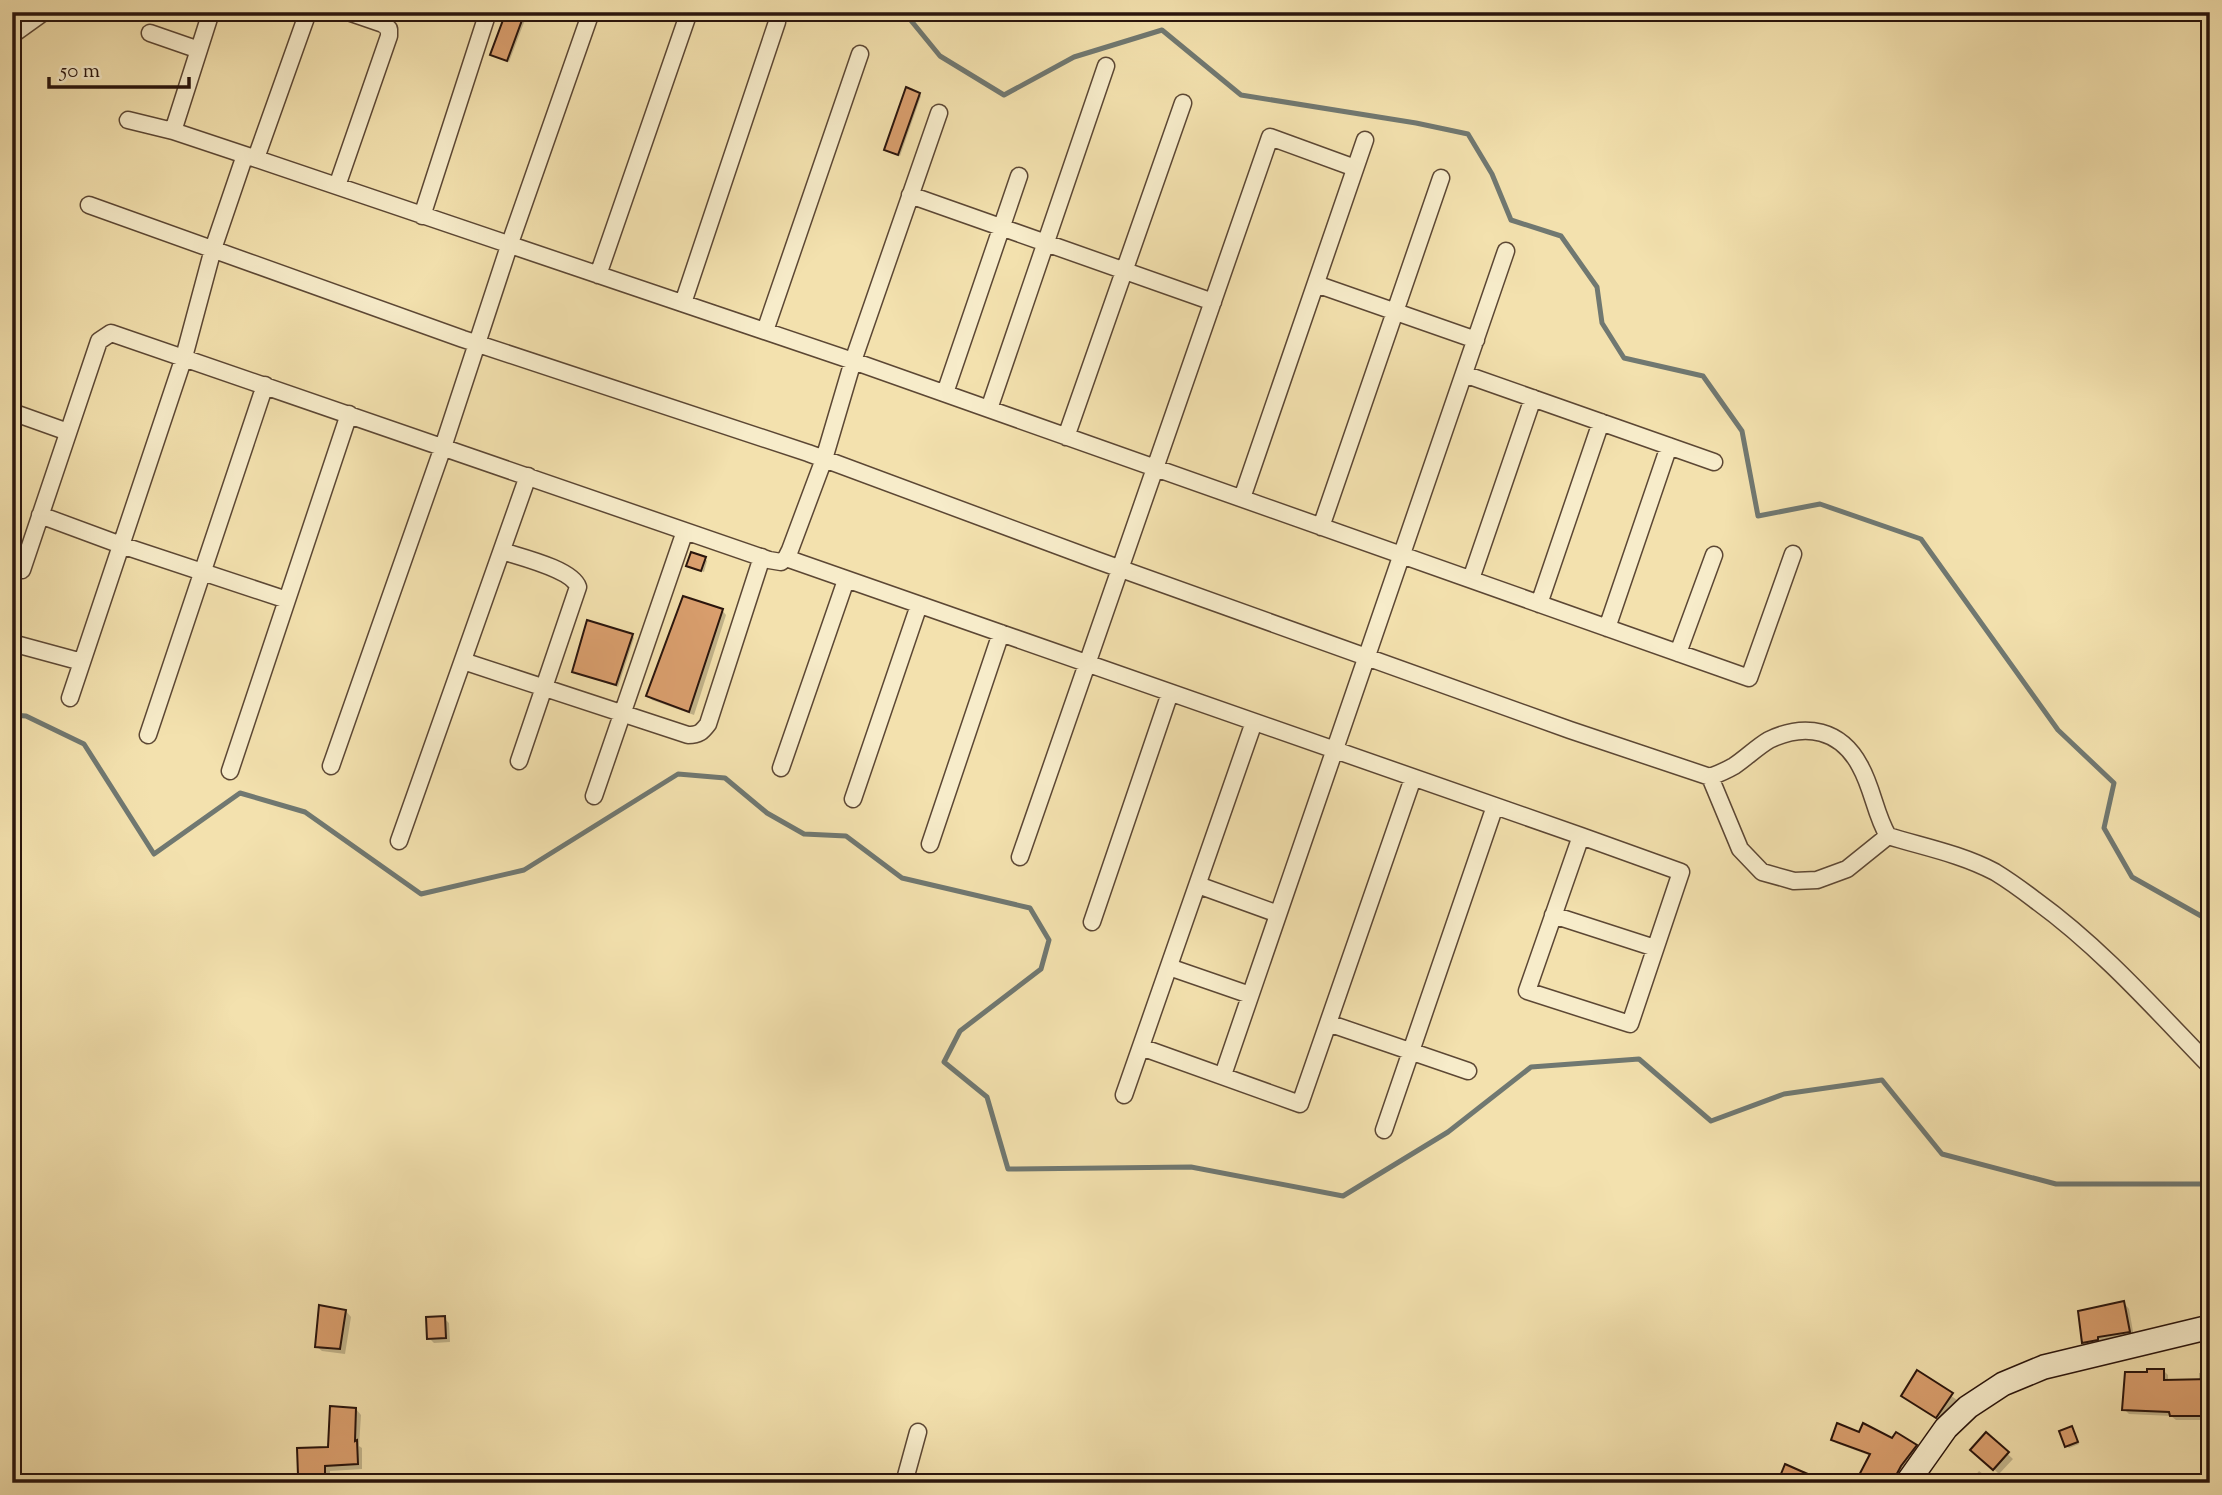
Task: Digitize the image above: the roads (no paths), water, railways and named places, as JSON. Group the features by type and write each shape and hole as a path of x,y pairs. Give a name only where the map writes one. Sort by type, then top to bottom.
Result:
{"street":[{"path":"12,35 44,12"},
{"path":"173,131 211,12"},
{"path":"70,698 184,357 213,249 307,12"},
{"path":"337,187 389,29 381,18 348,12"},
{"path":"422,216 488,12"},
{"path":"331,766 443,447 590,12"},
{"path":"598,275 689,12"},
{"path":"683,303 777,22"},
{"path":"150,33 199,50"},
{"path":"765,331 860,54"},
{"path":"989,409 1106,66"},
{"path":"1066,437 1183,103"},
{"path":"22,570 99,341 104,335 111,333 781,562 786,558 824,459 853,360 939,113"},
{"path":"128,120 173,131 853,360 1749,678 1793,554"},
{"path":"1020,857 1270,137 1355,169"},
{"path":"1242,498 1365,140"},
{"path":"945,393 1019,176"},
{"path":"1321,527 1441,178"},
{"path":"910,195 1213,302"},
{"path":"89,205 476,344 824,459 1366,657 1710,777 1732,767 1768,741 1791,732 1819,731 1837,738 1850,749 1870,785 1879,820 1888,836 1962,857 1996,873 2031,897 2079,934 2210,1066"},
{"path":"1223,1075 1506,251"},
{"path":"1316,284 1476,340"},
{"path":"1464,374 1714,461"},
{"path":"148,736 265,385"},
{"path":"1471,579 1533,398"},
{"path":"12,412 68,432"},
{"path":"230,771 349,414"},
{"path":"1539,604 1601,422"},
{"path":"1607,628 1669,446"},
{"path":"399,841 528,476"},
{"path":"40,515 287,600"},
{"path":"594,796 685,531"},
{"path":"502,551 567,574 576,582 576,594 519,761"},
{"path":"1678,653 1714,555"},
{"path":"463,661 688,735 702,732 708,724 762,557"},
{"path":"786,558 846,580 1001,633 1581,836 1681,872 1630,1024 1527,991 1581,836"},
{"path":"781,768 846,580"},
{"path":"853,799 919,605"},
{"path":"930,844 1001,633"},
{"path":"12,643 82,662"},
{"path":"1092,922 1170,693"},
{"path":"1124,1096 1254,722"},
{"path":"1710,777 1740,849 1762,872 1794,881 1817,880 1847,869 1888,836"},
{"path":"1141,1047 1300,1104 1413,778"},
{"path":"1384,1130 1495,806"},
{"path":"1198,885 1278,915"},
{"path":"1553,915 1655,948"},
{"path":"1169,967 1250,995"},
{"path":"1328,1023 1468,1071"},
{"path":"1907,1483 1946,1428 1968,1407 2003,1384 2044,1367 2210,1327"},
{"path":"904,1483 918,1432"}],"waterway":[{"path":"904,12 940,56 1004,95 1074,57 1162,30 1241,95 1468,134 1492,174 1511,220 1561,236 1597,287 1602,323 1624,358 1703,376 1742,431 1758,516 1820,504 1921,539 2058,730 2114,783 2104,828 2132,877 2210,921"},
{"path":"12,715 26,716 84,744 154,854 240,793 305,812 421,894 524,870 678,774 725,778 767,813 804,834 846,836 902,878 1030,908 1049,940 1041,969 960,1031 944,1062 987,1097 1008,1169 1191,1167 1343,1196 1448,1132 1531,1067 1639,1059 1711,1121 1784,1094 1882,1080 1942,1154 2056,1184 2210,1184"}]}
